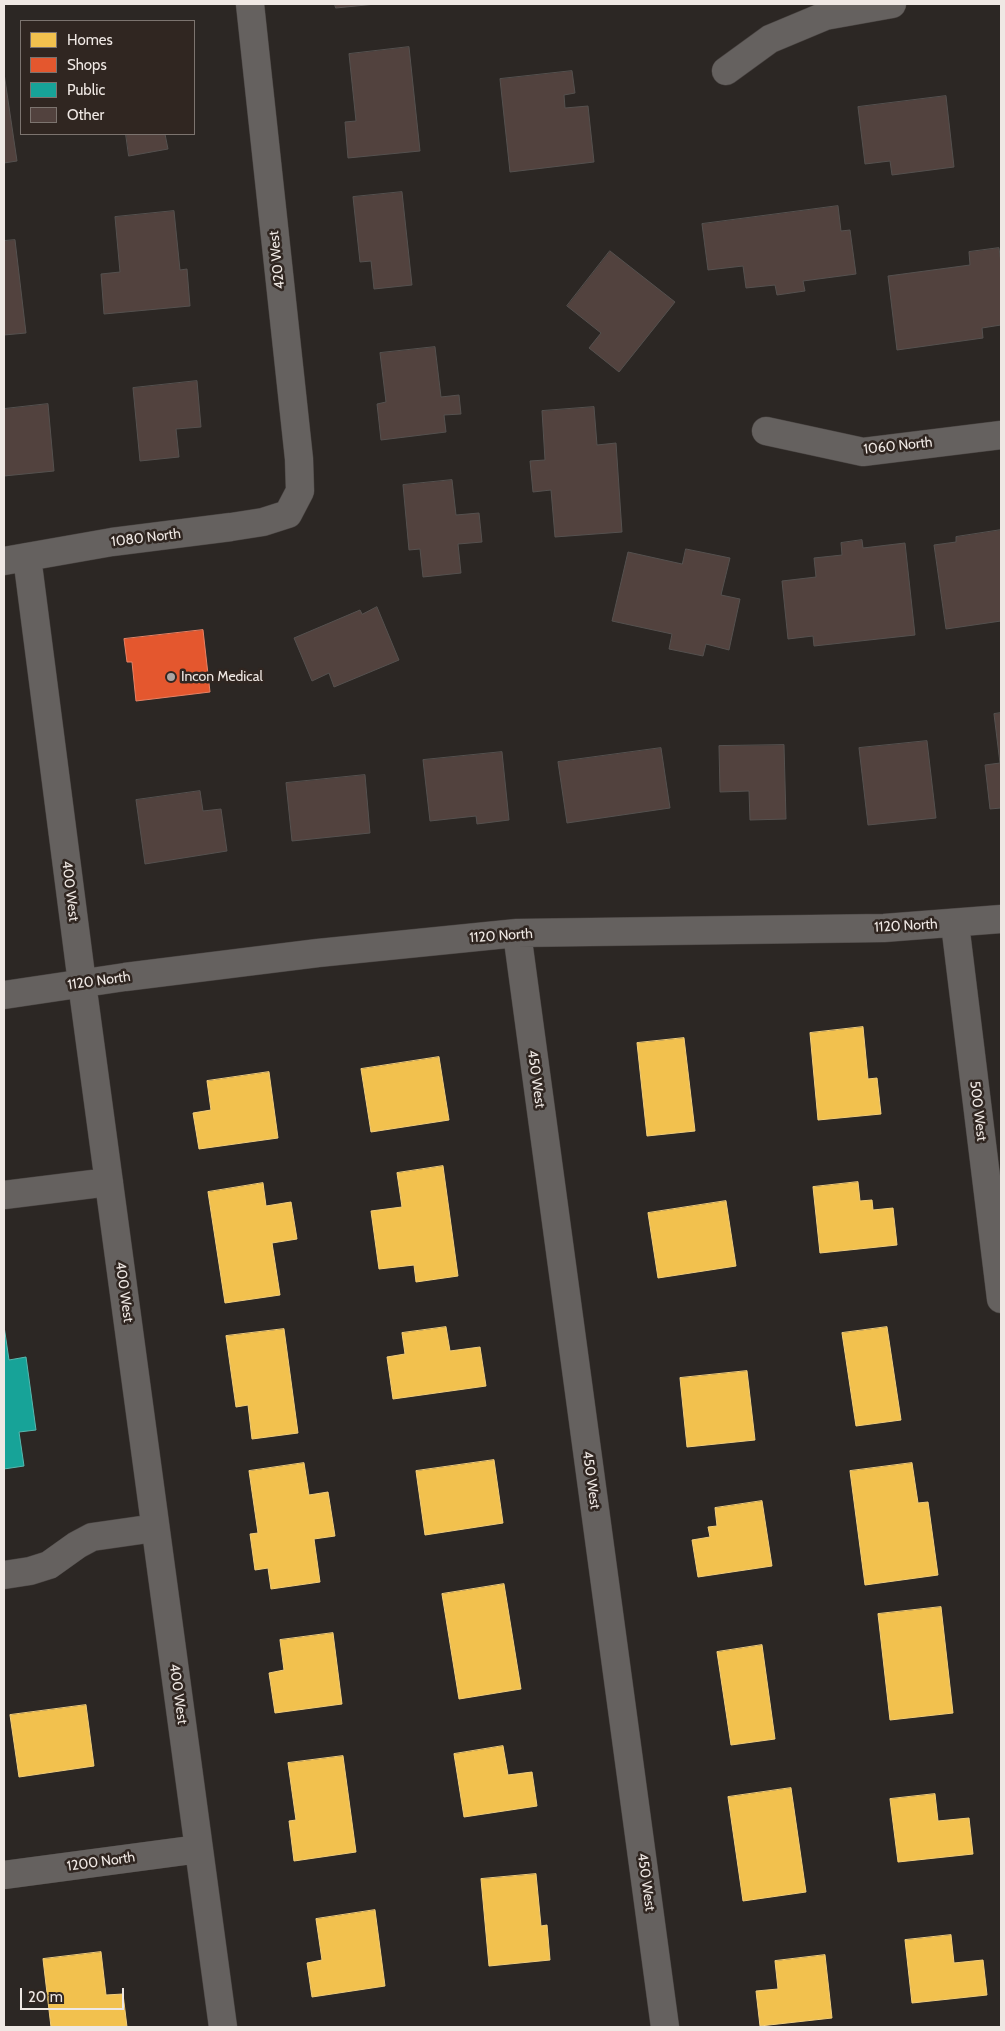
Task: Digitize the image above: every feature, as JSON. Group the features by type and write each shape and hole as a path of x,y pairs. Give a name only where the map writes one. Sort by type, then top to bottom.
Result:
{"street":[{"name":"420 West","path":"250,4 299,458 300,491 288,514"},
{"path":"726,71 770,39 825,16 892,4"},
{"name":"1060 North","path":"766,431 863,452 1001,434"},
{"name":"1080 North","path":"15,559 112,542 263,522 288,514"},
{"name":"400 West","path":"15,559 82,983 223,2027"},
{"name":"1120 North","path":"4,995 318,952 517,933 697,929 816,930 955,924 1001,919"},
{"name":"500 West","path":"955,924 1001,1299"},
{"name":"450 West","path":"517,933 665,2027"},
{"path":"4,1195 109,1182"},
{"path":"4,1575 30,1571 49,1565 76,1545 92,1537 155,1528"},
{"name":"1200 North","path":"4,1875 199,1849"}],"building: Homes":[{"path":"863,1027 868,1079 877,1078 881,1114 818,1120 810,1033"},
{"path":"684,1038 695,1131 647,1136 637,1043"},
{"path":"439,1057 449,1120 371,1132 361,1069"},
{"path":"269,1072 278,1138 199,1149 193,1113 211,1110 207,1081"},
{"path":"443,1166 458,1276 416,1282 414,1265 379,1269 371,1211 402,1207 397,1173"},
{"path":"858,1182 860,1201 872,1200 873,1210 893,1208 897,1245 820,1253 813,1187"},
{"path":"263,1183 266,1206 291,1202 297,1239 272,1243 280,1295 225,1303 208,1192"},
{"path":"726,1201 736,1266 658,1278 648,1213"},
{"path":"446,1327 450,1351 480,1347 486,1386 393,1399 387,1357 405,1354 402,1333"},
{"path":"887,1327 901,1420 856,1426 842,1333"},
{"path":"284,1329 298,1433 252,1439 248,1405 236,1407 226,1336"},
{"path":"747,1371 755,1440 687,1447 680,1378"},
{"path":"494,1460 503,1523 425,1535 416,1471"},
{"path":"304,1463 309,1495 328,1492 335,1536 314,1539 320,1582 271,1589 268,1568 255,1570 250,1534 258,1533 249,1471"},
{"path":"912,1463 918,1503 928,1502 938,1575 865,1585 850,1471"},
{"path":"762,1501 772,1566 698,1577 692,1540 710,1537 708,1527 717,1526 715,1508"},
{"path":"504,1584 521,1689 459,1699 442,1594"},
{"path":"941,1607 953,1713 890,1720 878,1614"},
{"path":"333,1633 342,1704 275,1713 269,1673 284,1670 280,1640"},
{"path":"762,1645 775,1739 731,1745 717,1652"},
{"path":"86,1705 94,1766 19,1777 10,1715"},
{"path":"503,1746 508,1775 532,1772 537,1806 464,1817 454,1754"},
{"path":"343,1756 356,1852 294,1861 289,1821 296,1820 288,1763"},
{"path":"791,1788 806,1892 743,1901 728,1797"},
{"path":"935,1794 938,1821 969,1818 973,1854 898,1862 890,1799"},
{"path":"536,1874 541,1926 547,1925 550,1960 489,1966 481,1879"},
{"path":"375,1910 385,1986 312,1997 307,1963 322,1960 316,1919"},
{"path":"951,1935 954,1963 983,1960 987,1995 912,2003 905,1940"},
{"path":"101,1952 106,1995 123,1994 127,2027 51,2027 43,1959"},
{"path":"825,1955 832,2018 760,2026 756,1991 778,1989 775,1961"}],"building: Shops":[{"name":"Incon Medical","path":"203,630 210,692 136,701 132,662 127,662 124,639"}],"building: Public":[{"path":"4,1326 9,1360 26,1357 36,1430 19,1432 24,1466 4,1469"}],"building: Other":[{"path":"335,4 376,4 336,8"},
{"path":"409,47 420,151 348,158 345,122 356,121 349,54"},
{"path":"572,71 575,93 564,95 565,108 588,106 594,162 510,172 500,79"},
{"path":"4,73 17,161 4,163"},
{"path":"946,96 954,167 892,175 890,161 865,164 858,107"},
{"path":"126,135 165,135 168,149 129,156"},
{"path":"402,192 412,285 374,289 371,261 360,262 353,197"},
{"path":"838,206 841,231 850,230 856,274 803,281 805,291 777,295 775,285 746,288 743,266 708,270 702,224"},
{"path":"174,211 180,270 187,269 190,306 104,314 101,274 120,272 115,217"},
{"path":"15,240 26,333 4,335 4,241"},
{"path":"999,248 1001,263 1001,325 982,328 983,338 897,350 888,276 970,265 969,252"},
{"path":"610,251 675,302 619,372 589,348 601,333 567,306"},
{"path":"435,347 441,397 459,395 461,414 444,415 446,432 381,440 377,404 386,402 380,353"},
{"path":"197,381 201,427 176,429 179,457 140,461 133,388"},
{"path":"48,404 54,471 4,476 4,409"},
{"path":"594,407 597,445 616,443 622,532 555,537 551,490 533,492 530,461 545,460 542,411"},
{"path":"452,480 456,515 479,513 482,542 458,544 461,573 423,577 420,549 409,550 403,485"},
{"path":"1001,530 1001,621 946,629 934,545 956,542 956,537"},
{"path":"862,540 863,548 905,543 915,635 814,646 813,636 788,639 782,581 816,577 814,558 842,555 841,543"},
{"path":"686,549 730,558 721,595 740,599 729,650 706,644 703,656 669,649 672,634 612,621 628,552 682,564"},
{"path":"377,607 399,660 334,687 329,673 312,681 294,638 360,610 362,614"},
{"path":"1001,713 1001,808 990,809 985,765 1000,763 994,714"},
{"path":"927,741 936,818 868,825 859,748"},
{"path":"784,745 786,819 750,820 749,791 720,792 719,746"},
{"path":"661,748 670,808 567,823 558,762"},
{"path":"502,752 509,820 477,824 476,816 430,821 423,760"},
{"path":"365,775 370,833 292,841 286,783"},
{"path":"200,791 203,811 221,809 227,851 145,864 136,800"}],"place":[{"name":"Incon Medical","path":"171,677"}]}
